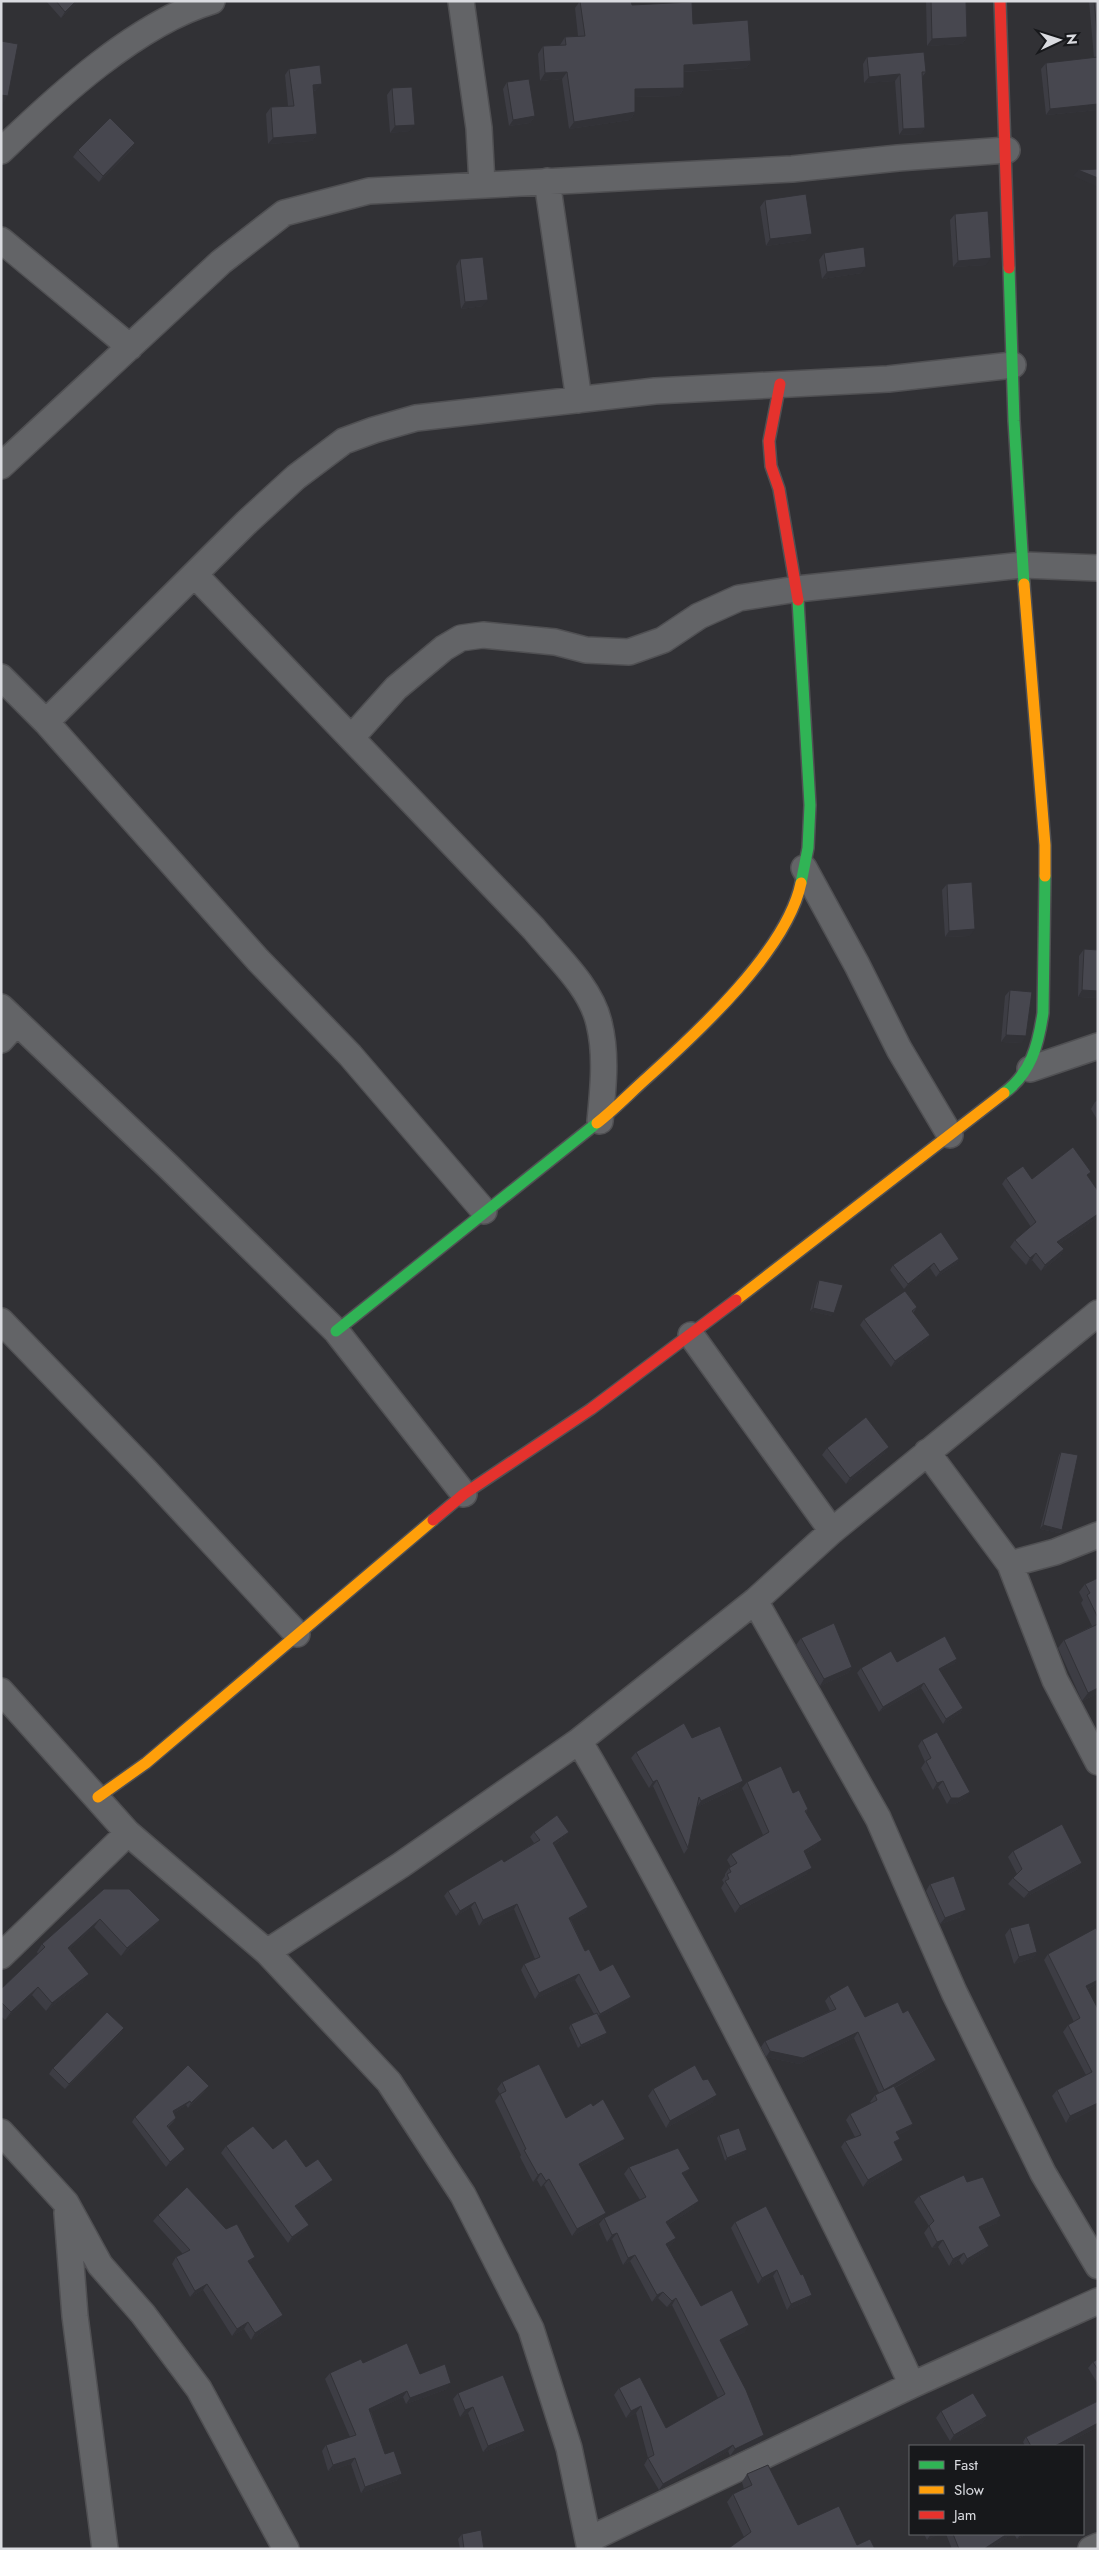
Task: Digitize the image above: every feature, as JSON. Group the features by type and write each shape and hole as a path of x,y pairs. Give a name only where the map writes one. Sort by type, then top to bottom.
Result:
{"street":[{"path":"1,151 32,122 132,41 190,8 212,1"},
{"path":"461,1 480,128 482,184"},
{"path":"98,1797 146,1763 464,1494 591,1409 691,1335 1015,1085 1030,1069 1040,1035 1043,1013 1045,845 1023,564 1013,365 1007,150 1000,1"},
{"path":"1,466 221,262 284,213 369,191 792,169 898,158 1007,150"},
{"path":"547,181 579,400"},
{"path":"1,240 130,348"},
{"path":"46,722 296,477 344,441 416,418 655,390 888,379 1013,365"},
{"path":"336,1331 484,1211 600,1121 722,1007 765,954 797,902 808,848 810,805 797,589 779,489 771,466 769,441 780,384"},
{"path":"352,737 396,688 444,648 461,638 483,635 555,642 586,650 629,652 663,640 699,616 739,598 797,589 1023,564 1098,568"},
{"path":"195,575 534,929 585,991 599,1021 604,1064 600,1121"},
{"path":"1,677 46,722 258,960 350,1055 484,1211"},
{"path":"804,868 857,965 899,1049 950,1135"},
{"path":"7,1023 168,1166 336,1331 464,1494"},
{"path":"1030,1069 1098,1046"},
{"path":"266,1952 401,1865 579,1741 755,1601 832,1531 1098,1313"},
{"path":"1,1321 145,1470 297,1634"},
{"path":"691,1335 832,1531"},
{"path":"927,1452 1010,1564 1055,1680 1098,1762"},
{"path":"1010,1564 1055,1552 1098,1535"},
{"path":"755,1601 878,1818 954,1992 1026,2139 1043,2173 1098,2266"},
{"path":"1,1691 98,1797 128,1833 266,1952 389,2082 463,2196 531,2329 569,2448 590,2544 912,2384 1098,2301"},
{"path":"579,1741 620,1809 767,2091 874,2302 912,2384"},
{"path":"1,1956 128,1833"},
{"path":"1,2132 66,2203 100,2265 143,2314 199,2389 286,2549"},
{"path":"66,2203 75,2316 105,2549"},
{"path":"1091,2549 1098,2546"}],"building":[{"path":"56,1 76,1 65,12"},
{"path":"580,1 631,1 632,5 692,2 693,24 748,20 751,61 684,65 684,88 635,89 635,112 574,122 567,72 545,73 543,46 566,45 565,37 585,36"},
{"path":"931,1 966,1 967,37 932,39"},
{"path":"1094,1 1098,1 1098,41"},
{"path":"1,41 18,44 8,96 1,95"},
{"path":"924,52 926,72 922,72 925,128 903,129 900,74 869,77 867,57"},
{"path":"1098,57 1098,104 1050,109 1046,63"},
{"path":"320,65 322,84 313,85 317,134 273,138 271,107 294,106 289,69"},
{"path":"529,79 535,116 513,120 507,82"},
{"path":"412,87 415,125 395,126 392,88"},
{"path":"110,118 135,143 103,176 78,150"},
{"path":"1098,169 1098,178 1078,170"},
{"path":"806,194 812,234 770,239 765,200"},
{"path":"988,211 991,258 958,261 955,214"},
{"path":"864,247 866,267 827,272 824,253"},
{"path":"483,257 488,300 465,302 460,259"},
{"path":"972,882 975,929 949,931 947,884"},
{"path":"1084,949 1098,950 1098,991 1082,990"},
{"path":"1010,990 1032,992 1026,1036 1006,1035"},
{"path":"1073,1147 1091,1172 1087,1175 1098,1191 1098,1214 1057,1242 1064,1249 1045,1265 1036,1253 1030,1258 1015,1240 1036,1222 1006,1178 1023,1166 1032,1179"},
{"path":"941,1232 959,1259 940,1272 934,1263 908,1284 893,1265"},
{"path":"819,1280 843,1285 834,1313 813,1308"},
{"path":"905,1291 917,1307 912,1311 930,1335 895,1361 864,1319"},
{"path":"866,1417 889,1447 850,1478 827,1448"},
{"path":"1061,1452 1078,1455 1062,1530 1043,1525"},
{"path":"1098,1578 1098,1618 1087,1595 1090,1593 1085,1584"},
{"path":"834,1623 852,1667 824,1679 801,1638"},
{"path":"1098,1624 1098,1688 1088,1693 1064,1640"},
{"path":"945,1636 957,1659 939,1669 963,1708 946,1719 924,1683 883,1707 861,1668 891,1651 897,1662"},
{"path":"684,1723 692,1738 720,1726 743,1781 701,1801 699,1797 688,1848 657,1780 653,1782 636,1752"},
{"path":"937,1732 970,1792 959,1798 951,1798 943,1781 937,1783 926,1761 931,1758 922,1740"},
{"path":"781,1766 793,1793 799,1790 808,1809 805,1811 822,1840 804,1851 812,1868 740,1906 725,1881 729,1879 727,1874 731,1872 729,1868 737,1863 731,1854 769,1832 747,1782"},
{"path":"557,1815 569,1832 553,1843 588,1907 569,1918 585,1951 589,1949 600,1971 613,1964 631,1997 600,2014 579,1974 539,1993 524,1964 540,1957 517,1904 483,1920 475,1902 460,1911 448,1891 502,1859 504,1862 540,1840 534,1832"},
{"path":"1062,1824 1082,1863 1029,1892 1013,1878 1022,1869 1013,1851"},
{"path":"954,1876 966,1910 945,1918 930,1884"},
{"path":"104,1889 129,1889 160,1920 127,1948 100,1919 68,1948 89,1974 52,2003 38,1987 11,2012 1,2002 1,1989 45,1947 42,1944"},
{"path":"1029,1923 1037,1952 1019,1957 1010,1928"},
{"path":"1096,1928 1098,1932 1098,1980 1086,1986 1098,2009 1098,2103 1070,2116 1057,2090 1092,2072 1068,2025 1080,2018 1048,1954"},
{"path":"848,1985 865,2017 898,2002 903,2013 908,2010 936,2060 884,2090 858,2032 803,2058 770,2051 765,2041 836,2009 829,1996"},
{"path":"107,2012 124,2028 69,2084 53,2068"},
{"path":"597,2013 607,2033 581,2045 571,2024"},
{"path":"539,2064 566,2118 591,2103 593,2106 603,2099 625,2139 579,2164 606,2213 577,2229 549,2179 546,2181 541,2173 538,2175 524,2150 526,2149 500,2094 506,2091 502,2082"},
{"path":"188,2065 209,2086 191,2103 190,2101 173,2111 176,2118 167,2126 185,2149 170,2162 135,2117"},
{"path":"695,2065 703,2080 708,2079 717,2095 670,2121 653,2089"},
{"path":"894,2086 913,2124 896,2132 900,2139 894,2142 903,2160 868,2180 845,2141 861,2135 850,2114 877,2100 875,2095"},
{"path":"253,2126 273,2149 286,2139 306,2167 318,2159 333,2180 295,2206 309,2225 292,2237 226,2146"},
{"path":"739,2128 747,2150 727,2158 719,2135"},
{"path":"678,2148 690,2169 682,2173 699,2201 666,2222 676,2238 666,2244 701,2306 732,2290 749,2325 720,2340 746,2390 764,2435 735,2449 733,2445 663,2484 648,2458 654,2455 641,2406 631,2411 619,2388 640,2377 666,2428 725,2394 676,2298 672,2301 663,2292 657,2295 635,2255 628,2258 617,2233 612,2235 604,2218 646,2197 629,2167"},
{"path":"964,2175 967,2182 983,2177 1001,2216 979,2227 989,2246 967,2259 964,2253 953,2259 943,2240 937,2242 929,2226 934,2221 919,2196"},
{"path":"187,2187 226,2229 237,2224 255,2257 248,2261 283,2315 255,2333 248,2322 237,2329 207,2284 195,2291 176,2257 190,2250 158,2215"},
{"path":"766,2206 801,2275 803,2274 812,2295 791,2304 777,2270 762,2278 735,2222"},
{"path":"407,2343 420,2374 445,2364 451,2383 410,2398 407,2391 369,2409 385,2454 394,2451 402,2474 365,2487 355,2458 333,2465 326,2445 356,2435 330,2373 361,2359 363,2363"},
{"path":"1098,2359 1098,2370 1093,2362"},
{"path":"503,2375 525,2431 488,2446 473,2407 465,2410 458,2393"},
{"path":"973,2393 987,2416 954,2435 941,2411"},
{"path":"1098,2401 1098,2423 1057,2445 1030,2445 1026,2437"},
{"path":"768,2465 798,2525 839,2506 857,2545 870,2539 875,2549 729,2549 751,2532 733,2494 752,2485 747,2474"},
{"path":"481,2530 484,2549 464,2549 462,2534"},
{"path":"953,2535 1005,2535 984,2549 959,2549"}],"traffic: fast":[{"path":"1009,268 1014,421 1024,584"},
{"path":"798,600 810,805 808,848 801,883"},
{"path":"1004,1093 1021,1077 1027,1068 1036,1048 1041,1025 1043,1013 1045,876"},
{"path":"336,1331 597,1123"}],"traffic: slow":[{"path":"1024,584 1045,845 1045,876"},
{"path":"597,1123 691,1037 738,988 760,962 778,935 792,909 801,883"},
{"path":"736,1300 1004,1093"},
{"path":"98,1797 146,1763 433,1520"}],"traffic: jam":[{"path":"1000,1 1009,268"},
{"path":"780,384 769,441 771,466 779,489 798,600"},
{"path":"433,1520 464,1494 591,1409 736,1300"}]}
